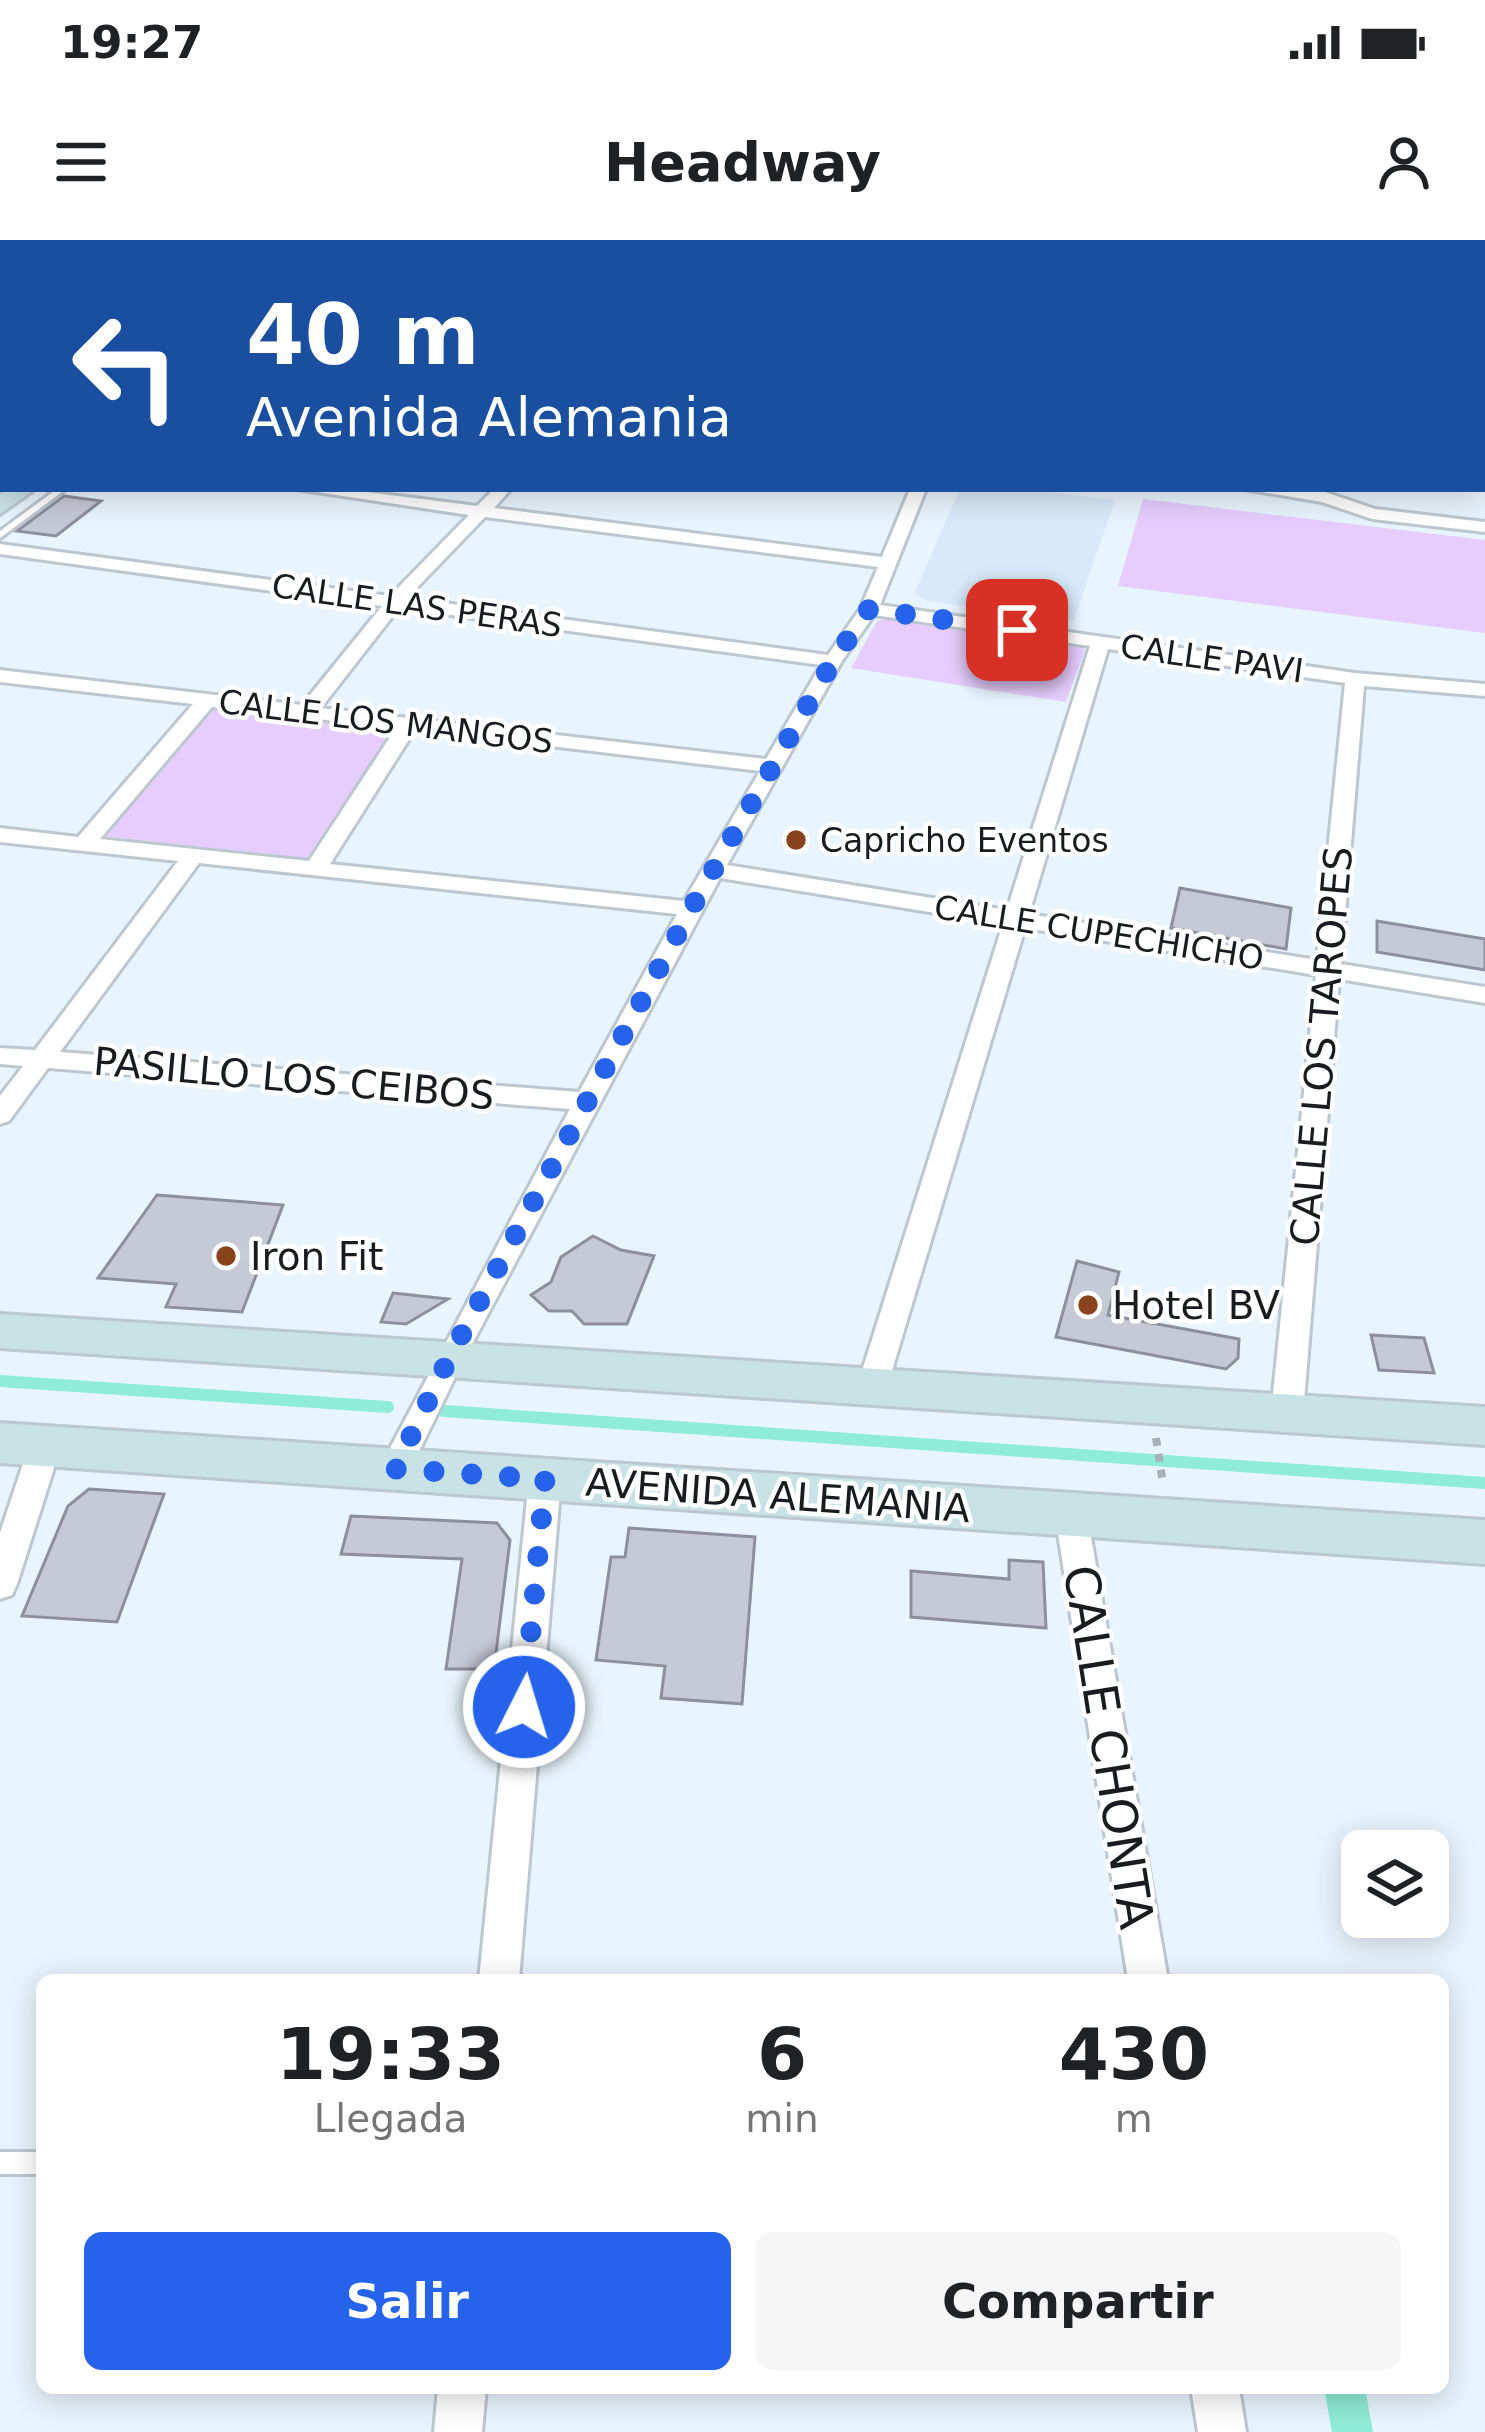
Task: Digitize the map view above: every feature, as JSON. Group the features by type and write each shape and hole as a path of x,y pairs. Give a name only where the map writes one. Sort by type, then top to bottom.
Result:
{"main road":[{"path":"0,1331 1485,1426"},
{"name":"AVENIDA ALEMANIA","path":"22,1444 1485,1542"}],"street":[{"path":"329,492 887,563"},
{"path":"308,712 394,602 500,492"},
{"path":"395,1469 448,1360 691,909 833,661 869,609 917,492"},
{"path":"1294,492 1349,496 1372,514 1485,527"},
{"name":"CALLE LAS PERAS","path":"0,549 833,661"},
{"name":"CALLE PAVI","path":"869,609 1355,679 1485,690"},
{"path":"872,1387 1101,642"},
{"name":"CALLE LOS MANGOS","path":"0,676 771,766"},
{"name":"CALLE LOS TAROPES","path":"1287,1413 1355,679"},
{"path":"84,844 206,701"},
{"path":"317,866 409,724"},
{"path":"0,835 691,909"},
{"path":"0,1115 192,857"},
{"name":"CALLE CUPECHICHO","path":"714,870 1485,995"},
{"name":"PASILLO LOS CEIBOS","path":"0,1055 587,1102"},
{"path":"0,1585 22,1444"},
{"path":"500,1974 545,1479"},
{"name":"CALLE CHONTA","path":"1071,1514 1147,1974"},
{"path":"458,2432 461,2394"},
{"path":"1216,2394 1222,2432"}],"lane":[{"path":"0,535 58,492"},
{"path":"0,2163 36,2163"}],"path":[{"path":"1157,1443 1161,1474"}],"shaded area":[{"path":"959,492 1048,492 1115,500 1074,620 927,601 914,594"},
{"path":"1143,499 1485,540 1485,633 1118,586"},
{"path":"888,618 1080,644 1085,650 1066,702 851,668 877,621"},
{"path":"208,707 399,724 312,859 103,836"},
{"path":"1325,2394 1366,2394 1373,2432 1332,2432"}],"building":[{"path":"64,496 101,501 56,536 17,531"},
{"path":"1180,888 1291,908 1286,949 1171,928"},
{"path":"1377,921 1485,939 1485,970 1377,952"},
{"path":"157,1195 283,1205 242,1312 166,1307 176,1284 98,1278"},
{"path":"593,1236 621,1250 654,1256 627,1324 584,1324 572,1311 549,1311 531,1295 551,1282 561,1257"},
{"path":"1077,1261 1119,1272 1108,1315 1239,1339 1238,1358 1226,1369 1056,1337"},
{"path":"393,1293 448,1299 406,1324 381,1322"},
{"path":"1371,1335 1424,1338 1434,1373 1379,1370"},
{"path":"89,1489 164,1494 117,1622 22,1616 68,1506"},
{"path":"351,1516 497,1523 510,1540 494,1669 446,1669 462,1559 341,1554"},
{"path":"629,1528 755,1537 742,1704 661,1698 665,1666 596,1660 611,1557 625,1557"},
{"path":"1009,1560 1043,1562 1046,1628 911,1617 911,1571 1009,1579"}],"waterway":[{"path":"0,1381 388,1407"},
{"path":"444,1411 1485,1483"}],"place":[{"name":"Capricho Eventos","path":"796,840"},
{"name":"Iron Fit","path":"226,1256"},
{"name":"Hotel BV","path":"1088,1305"}],"route":[{"path":"524,1707 545,1479 395,1469 448,1360 691,909 833,661 844,652 869,609 1017,630"}]}
